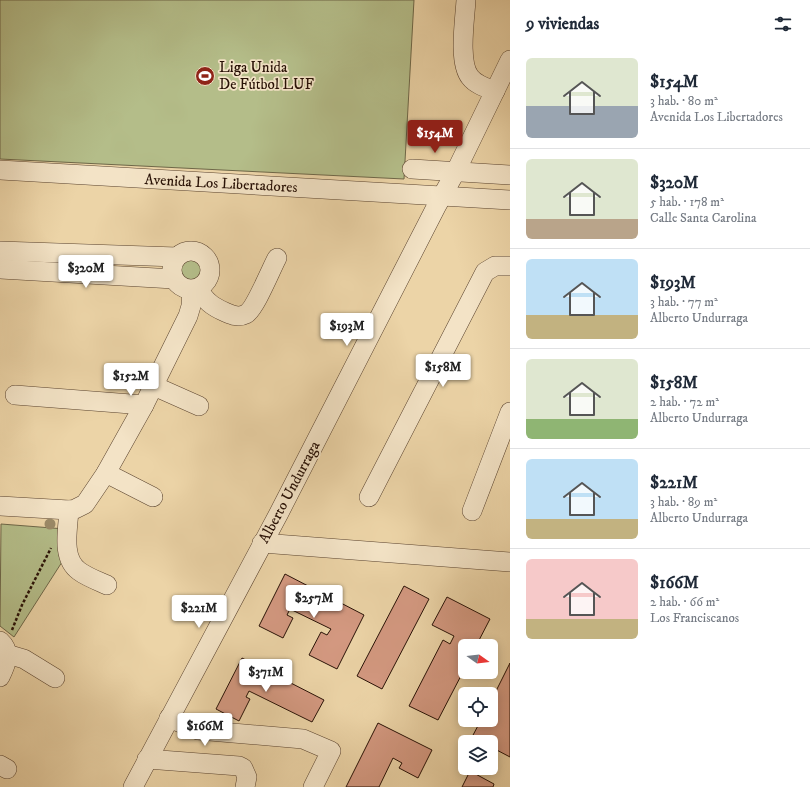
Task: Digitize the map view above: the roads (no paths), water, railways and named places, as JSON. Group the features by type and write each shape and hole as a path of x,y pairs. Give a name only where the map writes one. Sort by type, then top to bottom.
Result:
{"street":[{"path":"466,0 464,49 465,67 475,82 495,91"},
{"path":"442,195 456,171 510,60"},
{"path":"412,169 510,175"},
{"name":"Avenida Los Libertadores","path":"0,170 510,200"},
{"name":"Alberto Undurraga","path":"133,787 262,543 442,195"},
{"path":"0,251 177,257"},
{"path":"0,506 69,510 85,504 106,473 154,386 188,316 195,289 207,282 210,276 210,263 206,257 195,251 188,251 177,257 172,267 172,273 174,279 181,287 195,289 211,305 236,316 248,313 253,306 276,258"},
{"path":"369,498 485,272 495,266 510,266"},
{"path":"0,269 174,279"},
{"path":"154,386 199,406"},
{"path":"15,395 144,405"},
{"path":"472,511 510,412"},
{"path":"106,473 153,497"},
{"path":"69,510 67,549 72,563 80,572 107,585"},
{"path":"262,543 510,562"},
{"path":"0,677 7,661 4,647"},
{"path":"4,647 55,678"},
{"path":"169,718 198,730 303,739 331,752 313,787"},
{"path":"147,759 239,766 243,768 247,776 245,787"}],"place":[{"name":"Liga Unida De Fútbol LUF","path":"205,76"}]}
